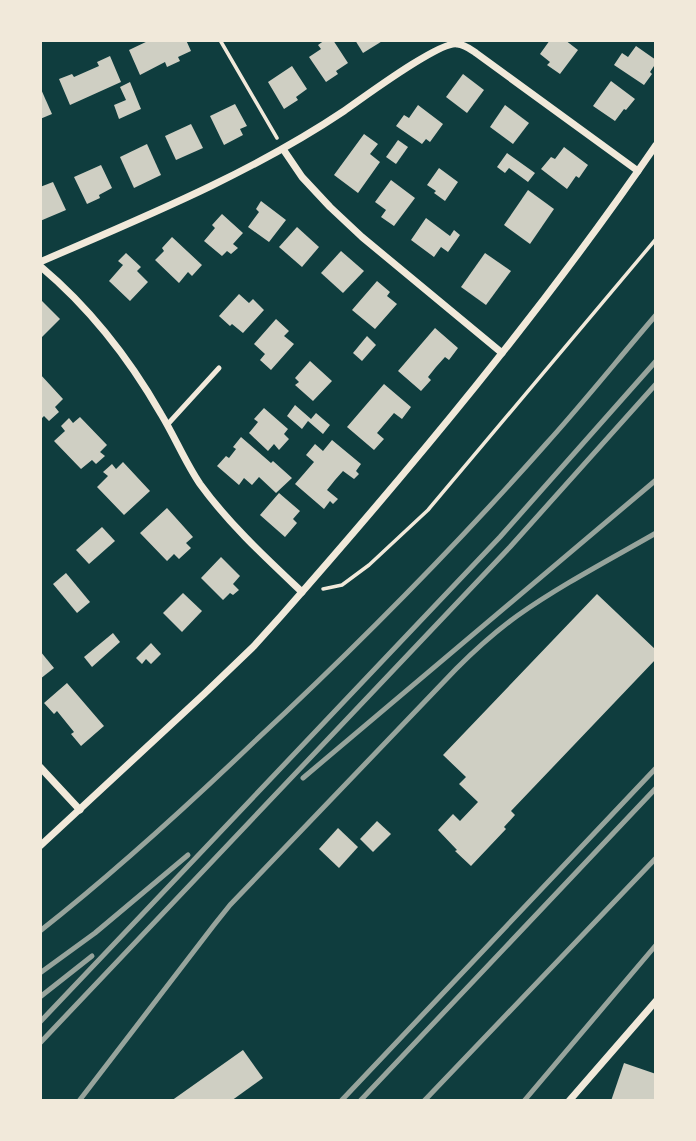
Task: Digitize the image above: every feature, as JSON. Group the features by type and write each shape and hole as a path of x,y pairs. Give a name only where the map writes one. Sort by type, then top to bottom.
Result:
{"street":[{"path":"302,593 221,510 199,482 141,380 104,329 40,264 156,212 283,149 449,44 458,44 476,53 638,171"},
{"path":"40,846 254,646 302,593 502,353 571,264 656,145"},
{"path":"283,149 302,177 362,237 502,353"},
{"path":"40,767 80,810"},
{"path":"569,1101 656,1001"}],"lane":[{"path":"167,425 219,368"}],"path":[{"path":"220,40 283,149"},
{"path":"302,593 342,585 369,565 428,510 656,239"}],"building":[{"path":"150,40 186,40 191,51 178,57 180,61 167,67 165,62 140,75 129,50"},
{"path":"325,40 333,40 348,63 326,82 309,57 321,49 318,45"},
{"path":"355,40 384,40 363,53"},
{"path":"550,40 565,40 578,50 560,74 547,65 550,62 540,54"},
{"path":"636,46 656,60 650,72 652,74 644,85 614,65 622,53 628,57"},
{"path":"110,56 121,82 70,105 59,79 72,74 74,77 99,66 97,62"},
{"path":"292,66 307,89 296,97 298,100 284,109 268,82"},
{"path":"463,74 484,90 467,113 446,97"},
{"path":"611,81 635,99 615,121 593,106"},
{"path":"130,82 141,109 119,119 114,105 126,100 120,87"},
{"path":"40,87 52,114 40,119"},
{"path":"235,104 247,126 240,129 243,135 224,145 210,116"},
{"path":"418,105 443,124 430,142 426,139 422,144 396,126 404,115 409,118"},
{"path":"505,105 529,123 513,144 490,127"},
{"path":"191,124 203,148 176,160 165,136"},
{"path":"364,134 378,144 370,154 380,162 358,193 334,175"},
{"path":"398,140 408,147 396,164 386,157"},
{"path":"147,144 161,175 134,188 120,157"},
{"path":"564,147 588,165 567,189 541,169 551,157 555,159"},
{"path":"507,153 535,173 528,182 509,168 505,173 497,167"},
{"path":"101,165 112,188 87,204 74,177"},
{"path":"439,168 458,182 445,201 427,185"},
{"path":"391,180 415,198 394,226 381,217 386,210 375,202"},
{"path":"53,182 66,210 40,221 40,187"},
{"path":"528,190 554,209 530,244 504,225"},
{"path":"261,201 286,220 269,242 248,227 259,212 256,209"},
{"path":"222,214 243,233 233,244 238,248 231,254 227,251 222,256 204,241 215,228 212,225"},
{"path":"426,218 450,236 454,230 460,235 448,252 441,247 434,257 411,240"},
{"path":"297,227 319,247 302,267 279,247"},
{"path":"172,237 202,265 192,276 188,272 179,283 155,260"},
{"path":"341,251 364,271 343,293 321,273"},
{"path":"126,253 141,267 137,271 148,282 130,301 109,281 123,265 118,261"},
{"path":"485,253 511,271 486,305 461,287"},
{"path":"377,281 390,292 387,296 397,304 375,329 352,310"},
{"path":"239,294 249,303 253,299 264,310 243,333 219,316"},
{"path":"40,302 60,319 40,339"},
{"path":"276,319 289,331 284,336 294,344 271,370 260,360 265,354 254,344"},
{"path":"435,328 458,348 449,360 445,357 436,367 428,377 431,380 421,391 398,371"},
{"path":"367,336 376,345 362,361 353,353"},
{"path":"310,361 332,381 313,401 295,385 299,382 295,378"},
{"path":"40,374 63,399 55,407 59,412 49,421 44,416 40,420"},
{"path":"384,384 411,407 402,419 394,413 377,433 384,439 374,450 347,427"},
{"path":"295,405 311,419 316,413 330,425 323,434 308,421 302,429 287,416"},
{"path":"264,408 288,429 284,434 289,439 279,450 274,444 268,451 249,433 258,422 254,419"},
{"path":"80,417 107,445 100,452 105,456 96,464 92,460 81,469 54,441 65,431 61,426 69,418 73,423"},
{"path":"241,437 292,478 276,493 259,477 252,485 244,478 239,485 217,466 226,456 229,458"},
{"path":"332,440 361,464 356,471 359,474 354,479 343,471 335,480 327,490 338,499 333,504 330,501 324,509 295,484 314,462 306,455 315,444 323,451"},
{"path":"123,462 150,491 124,515 97,487 108,476 103,472 112,464 116,469"},
{"path":"279,493 300,511 293,519 297,523 285,537 260,515"},
{"path":"167,508 193,537 186,543 191,548 179,559 174,554 167,561 140,533"},
{"path":"102,527 115,541 89,564 76,550"},
{"path":"221,557 240,576 233,584 239,590 233,595 230,593 223,600 201,578"},
{"path":"66,573 90,602 77,613 53,584"},
{"path":"183,593 202,611 182,632 163,613"},
{"path":"597,594 656,650 656,659 511,811 515,815 504,827 506,829 471,866 438,830 453,814 460,821 478,802 459,784 466,777 443,755"},
{"path":"113,633 120,642 92,667 84,657"},
{"path":"151,643 161,654 151,664 146,659 142,664 136,658"},
{"path":"40,651 54,668 40,679"},
{"path":"67,683 104,726 81,746 71,734 74,732 57,711 54,714 44,703"},
{"path":"377,821 391,834 373,852 360,839"},
{"path":"338,828 358,847 339,868 319,849"},
{"path":"243,1050 263,1078 231,1101 171,1101"},
{"path":"624,1063 656,1074 656,1101 611,1101"}],"railway":[{"path":"40,931 176,815 367,633 511,483 656,315"},
{"path":"40,1022 500,537 656,361"},
{"path":"40,1043 510,547 656,384"},
{"path":"303,778 656,480"},
{"path":"79,1101 230,905 463,662 517,616 656,533"},
{"path":"341,1101 656,768"},
{"path":"360,1101 656,788"},
{"path":"40,973 95,933 188,855"},
{"path":"424,1101 656,858"},
{"path":"524,1101 656,945"},
{"path":"40,997 92,956"}]}
